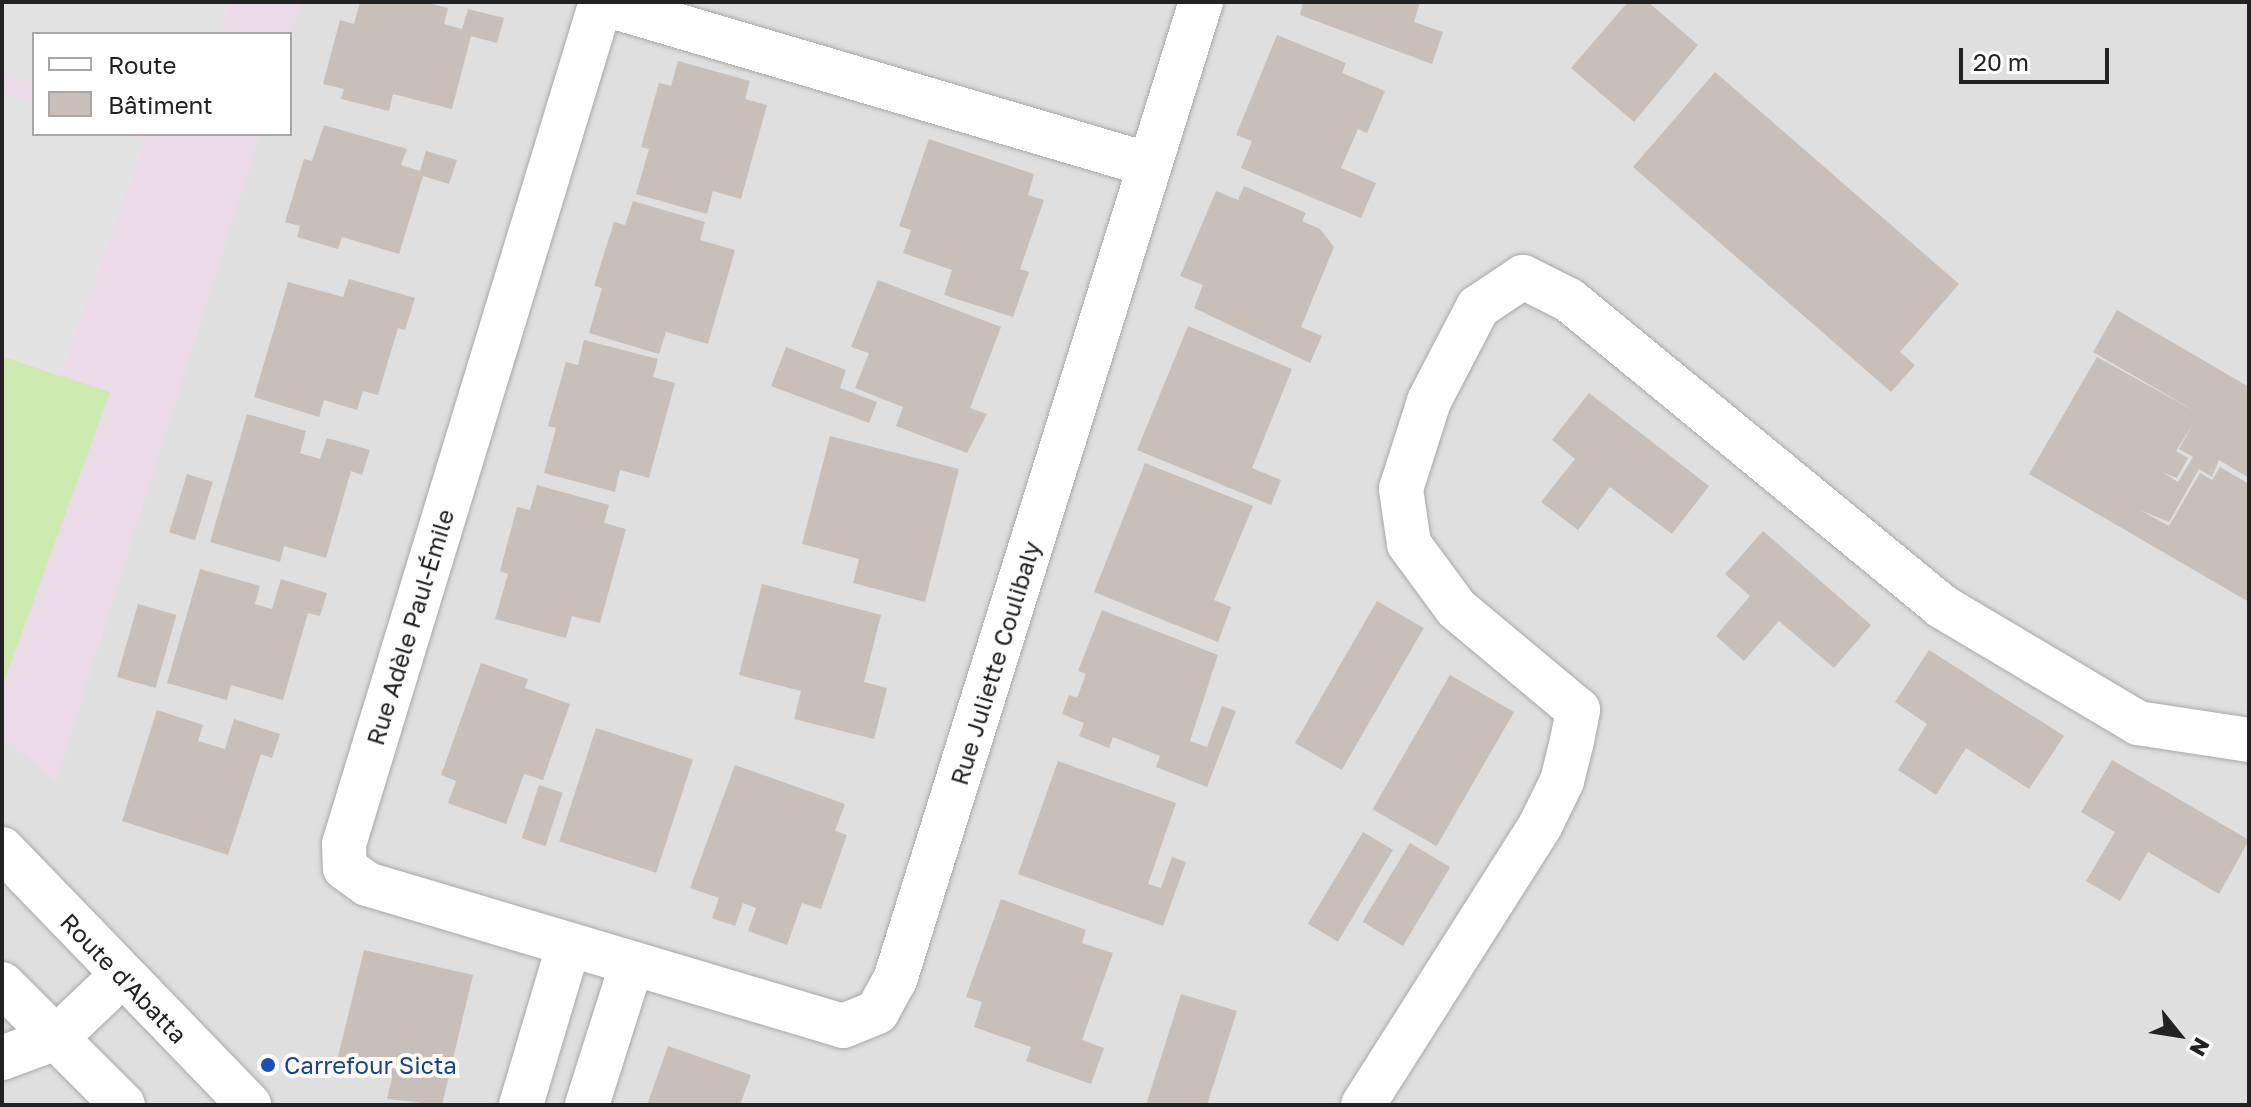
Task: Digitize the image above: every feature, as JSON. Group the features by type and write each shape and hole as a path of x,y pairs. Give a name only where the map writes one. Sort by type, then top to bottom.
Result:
{"street":[{"name":"Rue Juliette Coulibaly","path":"568,947 843,1026 877,1012 895,980 1201,2"},
{"path":"601,3 1150,165"},
{"name":"Rue Adèle Paul-Émile","path":"568,947 367,884 345,868 344,844 601,3"},
{"path":"1363,1105 1540,826 1562,781 1578,710 1456,608 1409,544 1401,489 1429,401 1478,307 1523,277 1569,300 1941,606 2138,723 2249,740"},
{"name":"Route d'Abatta","path":"2,849 121,976 249,1105"},
{"path":"521,1105 568,947"},
{"path":"587,1105 631,966"},
{"path":"2,1058 56,1038 121,976"},
{"path":"2,984 116,1102"}],"shaded area":[{"path":"2,2 2249,2 2249,1105 2,1105"},
{"path":"2,2 301,2 292,32 32,32 32,136 259,136 56,781 2,736"},
{"path":"2,2 230,2 220,32 32,32 32,82 2,72"},
{"path":"2,92 32,102 32,136 131,136 145,141 60,376 2,356"}],"green space":[{"path":"2,356 110,392 2,687"}],"building":[{"path":"360,2 423,2 448,8 444,24 462,29 468,9 504,18 497,43 471,36 452,109 393,94 389,111 341,99 344,89 323,84 340,20 354,24"},
{"path":"1303,2 1420,2 1414,22 1443,32 1432,64 1300,15"},
{"path":"1628,2 1648,2 1698,45 1634,122 1571,68"},
{"path":"1277,35 1346,63 1342,73 1385,91 1367,133 1358,129 1341,168 1376,183 1361,218 1241,168 1252,141 1236,135"},
{"path":"678,61 750,81 745,99 767,105 741,199 713,191 707,214 636,194 649,149 641,147 659,83 671,86"},
{"path":"1715,72 1959,284 1900,352 1915,365 1891,392 1633,167"},
{"path":"324,125 407,149 401,165 420,171 426,151 457,160 449,184 423,176 399,254 342,237 338,249 297,237 300,226 285,222 304,159 312,161"},
{"path":"929,139 1034,174 1028,195 1044,200 1020,269 1029,272 1013,317 944,295 952,270 903,253 911,230 899,226"},
{"path":"1244,186 1306,213 1302,221 1320,229 1334,247 1301,327 1322,336 1310,363 1194,308 1203,285 1180,276 1216,191 1238,200"},
{"path":"633,201 705,222 700,240 735,250 708,344 666,332 659,354 589,333 602,288 594,286 614,222 625,225"},
{"path":"349,279 415,298 405,330 398,328 378,395 363,391 357,410 324,400 319,417 254,397 288,282 343,297"},
{"path":"878,280 1001,327 970,408 987,414 967,453 896,426 903,407 855,388 869,353 851,347"},
{"path":"2117,310 2249,387 2249,478 2219,460 2212,477 2199,469 2169,522 2140,510 2169,526 2200,473 2212,480 2220,467 2249,484 2249,602 2029,474 2097,357 2200,414 2093,352","holes":["2193,424 2179,449 2193,457 2178,482 2162,472 2177,478 2188,458 2176,451"]},
{"path":"1188,326 1292,369 1252,468 1281,480 1271,505 1137,450"},
{"path":"584,340 658,359 653,377 675,383 649,478 620,470 615,492 544,473 556,428 548,426 566,362 578,365"},
{"path":"786,347 846,370 840,388 877,402 869,423 771,386"},
{"path":"1589,393 1709,486 1672,534 1610,487 1578,530 1541,502 1575,459 1552,440"},
{"path":"247,414 306,431 300,453 320,459 327,438 370,450 362,475 351,471 326,558 284,546 280,562 210,542"},
{"path":"830,436 959,469 925,602 853,583 859,559 802,544"},
{"path":"1145,463 1253,506 1214,600 1231,607 1218,642 1094,592"},
{"path":"187,474 213,482 195,540 169,532"},
{"path":"537,485 609,505 604,523 626,529 600,623 572,616 566,638 495,619 508,574 500,571 517,507 530,510"},
{"path":"1763,531 1871,625 1834,668 1779,621 1744,661 1716,636 1750,596 1725,574"},
{"path":"200,569 260,586 255,604 272,609 281,579 327,593 320,616 308,613 283,700 231,685 227,700 167,683"},
{"path":"762,584 881,615 864,682 887,688 874,739 794,719 801,691 739,675"},
{"path":"1377,601 1424,628 1342,770 1295,743"},
{"path":"138,604 176,615 156,688 117,677"},
{"path":"1102,610 1218,655 1190,741 1207,747 1222,706 1236,711 1207,787 1156,767 1160,756 1113,737 1109,748 1079,736 1084,723 1062,714 1069,695 1077,698 1086,674 1078,671"},
{"path":"1929,650 2064,736 2029,789 1966,748 1936,795 1898,770 1927,724 1895,702"},
{"path":"481,663 528,679 525,688 570,704 543,780 524,774 506,824 448,803 456,781 441,775"},
{"path":"1450,675 1514,712 1437,846 1372,809"},
{"path":"157,710 203,725 198,741 225,749 234,719 280,734 272,758 261,754 228,855 122,821"},
{"path":"596,728 693,760 656,873 559,841"},
{"path":"2112,760 2249,840 2219,894 2148,852 2120,901 2086,881 2115,832 2081,812"},
{"path":"1058,761 1176,803 1148,884 1161,888 1172,857 1186,862 1163,926 1018,874"},
{"path":"735,765 845,804 835,831 847,835 821,909 802,903 787,945 748,931 756,908 743,903 735,926 712,918 719,898 690,888"},
{"path":"539,785 563,793 545,846 522,838"},
{"path":"1363,832 1393,850 1338,942 1308,924"},
{"path":"1410,843 1450,867 1403,946 1363,922"},
{"path":"1001,899 1086,930 1082,943 1113,953 1082,1040 1104,1048 1091,1084 1026,1061 1031,1047 974,1027 982,1002 966,997"},
{"path":"364,950 473,975 442,1105 387,1099 392,1078 336,1065"},
{"path":"1181,994 1237,1011 1207,1105 1146,1105"},
{"path":"668,1046 751,1075 740,1105 647,1105"}],"place":[{"name":"Carrefour Sicta","path":"268,1065"}]}
